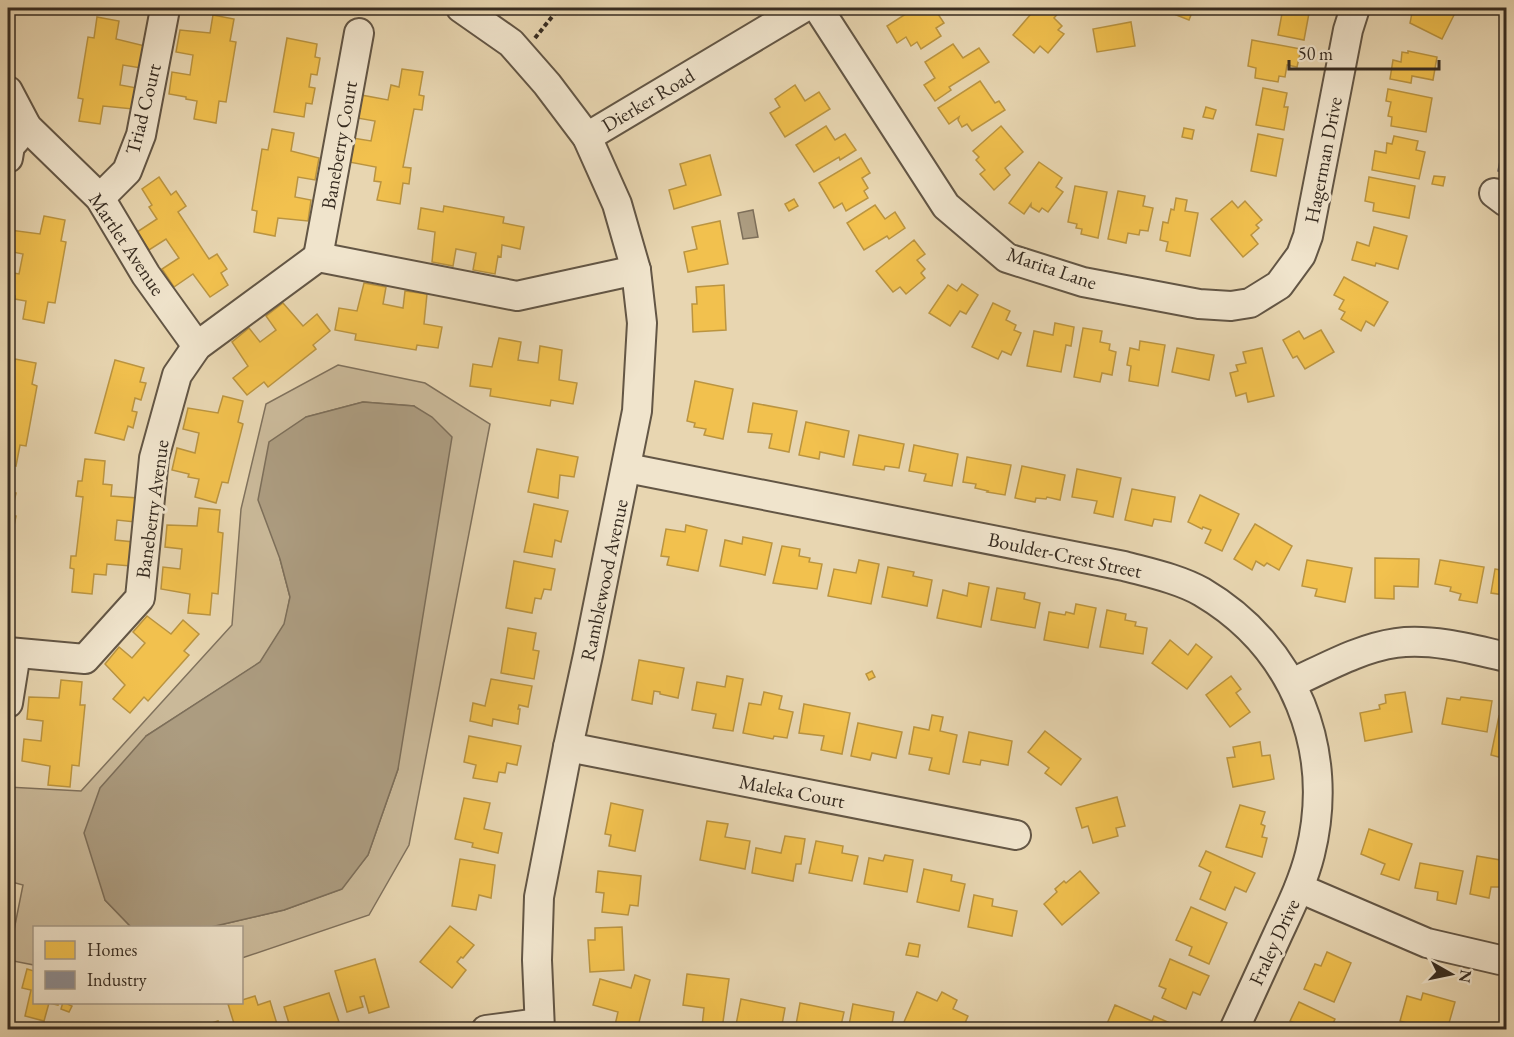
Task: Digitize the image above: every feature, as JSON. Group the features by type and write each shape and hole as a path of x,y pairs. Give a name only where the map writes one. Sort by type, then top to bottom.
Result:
{"street":[{"name":"Dierker Road","path":"462,8 511,43 587,137 803,8"},
{"name":"Marita Lane","path":"818,8 946,206 1007,258 1083,282 1199,304 1231,306 1250,303 1262,297"},
{"name":"Hagerman Drive","path":"1262,297 1279,285 1291,271 1301,255 1308,236 1346,41 1355,8"},
{"name":"Triad Court","path":"100,198 127,171 141,135 165,9"},
{"name":"Baneberry Court","path":"318,257 359,33"},
{"name":"Martlet Avenue","path":"8,91 27,127 100,198 146,275 197,346"},
{"path":"8,158 10,146 27,127"},
{"name":"Ramblewood Avenue","path":"540,1026 537,960 539,897 627,468 637,411 642,323 636,270 617,204 587,137"},
{"path":"318,257 517,296 636,270"},
{"name":"Baneberry Avenue","path":"12,653 84,659 140,598 154,458 177,375 197,346 318,257"},
{"name":"Boulder-Crest Street","path":"627,468 1113,564 1157,575 1200,591 1224,607 1247,627 1273,654 1292,683 1311,733 1317,773 1316,814 1310,853"},
{"path":"1292,683 1355,655 1397,643 1458,646 1506,657"},
{"path":"8,703 12,653"},
{"name":"Maleka Court","path":"568,747 1016,835"},
{"name":"Fraley Drive","path":"1234,1029 1299,888 1310,853"},
{"path":"1299,888 1427,943 1500,960"},
{"path":"486,1029 540,1026"}],"path":[{"path":"522,56 559,8"}],"shaded area":[{"path":"753,210 758,237 743,239 738,213"},
{"path":"338,365 425,383 490,424 409,845 369,915 243,958 243,926 215,926 284,910 341,889 368,855 398,769 414,406 363,402 306,417 280,559 290,597 285,624 261,662 146,736 105,900 130,926 33,926 33,965 8,960 23,885 8,881 8,787 81,791 232,625 241,509 266,404"},
{"path":"363,402 414,406 432,417 452,437 398,769 368,855 342,889 284,910 215,926 130,926 105,900 84,833 100,788 146,736 260,662 284,624 290,597 280,559 258,500 269,442 306,417"}],"building: Homes":[{"path":"915,8 934,8 944,23 936,28 941,36 921,49 917,42 911,46 906,37 897,43 887,26"},
{"path":"1036,8 1061,10 1054,18 1062,26 1058,30 1064,34 1048,53 1040,46 1034,53 1013,35"},
{"path":"1168,8 1206,8 1204,14 1193,10 1189,20 1166,11"},
{"path":"1283,8 1310,8 1304,40 1278,35"},
{"path":"1413,8 1457,9 1442,39 1410,23"},
{"path":"213,15 234,19 230,41 236,42 226,102 219,101 216,123 194,119 197,101 169,94 172,72 190,75 193,55 176,52 180,30 210,33"},
{"path":"97,17 119,21 116,39 145,46 141,68 123,65 120,85 137,88 133,109 103,106 100,124 79,121 83,99 78,98 88,37 94,38"},
{"path":"1131,22 1135,46 1097,52 1093,29"},
{"path":"287,38 317,44 315,57 320,58 317,75 311,74 309,87 315,88 312,104 306,103 304,117 274,112"},
{"path":"1252,40 1301,49 1297,67 1287,65 1285,77 1279,76 1278,82 1255,78 1256,68 1248,66"},
{"path":"953,44 963,58 979,48 989,62 949,87 951,90 935,101 924,85 935,78 925,62"},
{"path":"1408,51 1437,57 1433,80 1412,76 1411,83 1390,79 1393,60 1401,62 1402,52 1408,53"},
{"path":"402,69 423,72 419,95 424,96 422,110 414,109 403,167 411,168 409,184 403,183 400,204 377,200 381,182 374,181 376,167 349,162 353,138 371,141 375,121 357,118 361,95 388,100 391,85 399,87"},
{"path":"980,81 995,103 999,101 1005,110 972,131 967,124 962,127 958,120 959,117 949,124 938,108"},
{"path":"795,85 805,101 819,92 830,109 785,137 770,113 780,107 775,99"},
{"path":"1263,88 1287,93 1284,107 1288,107 1284,130 1256,125"},
{"path":"1388,89 1432,98 1426,132 1391,126 1392,117 1388,116 1391,102 1386,101"},
{"path":"1206,107 1216,110 1213,119 1203,117"},
{"path":"826,126 835,140 845,134 856,150 814,172 796,145"},
{"path":"1001,126 1023,152 1005,168 1010,175 994,190 980,174 985,170 976,160 979,157 973,151"},
{"path":"1184,128 1194,130 1192,139 1182,137"},
{"path":"272,129 294,133 291,151 319,158 315,180 298,177 295,197 311,200 308,221 278,218 275,236 254,232 257,211 252,210 262,149 268,150"},
{"path":"1258,134 1283,139 1276,176 1251,171"},
{"path":"1394,136 1418,141 1416,150 1425,152 1419,179 1372,170 1375,151 1386,153 1387,143 1392,144"},
{"path":"710,155 721,195 674,209 669,190 686,185 680,164"},
{"path":"861,158 870,173 862,178 868,188 864,191 868,198 846,211 842,203 834,208 819,183"},
{"path":"1039,162 1062,178 1056,187 1063,192 1048,212 1042,208 1039,212 1031,207 1031,204 1024,214 1009,203"},
{"path":"1434,176 1445,177 1443,186 1432,184"},
{"path":"159,177 171,195 176,191 186,206 178,212 209,259 217,254 227,269 221,273 228,285 210,297 193,274 174,287 162,269 179,258 166,239 149,250 137,232 157,219 142,189"},
{"path":"1369,177 1415,186 1409,218 1373,211 1374,203 1365,201"},
{"path":"1075,186 1107,192 1098,238 1081,234 1082,229 1076,228 1077,224 1068,222"},
{"path":"1118,191 1145,196 1143,206 1153,208 1148,231 1140,230 1139,235 1128,233 1126,243 1108,239"},
{"path":"1176,198 1187,200 1185,211 1198,213 1190,256 1166,251 1168,242 1160,240 1163,222 1168,223"},
{"path":"794,199 798,206 789,211 785,204"},
{"path":"1232,201 1238,208 1245,201 1262,220 1256,225 1259,228 1251,235 1258,244 1243,257 1211,219"},
{"path":"875,205 885,219 895,212 905,228 889,239 887,236 864,250 847,223"},
{"path":"444,206 504,217 503,223 524,227 520,249 502,245 501,257 498,256 495,274 473,270 476,253 456,249 453,266 432,262 435,232 418,229 421,208 443,212"},
{"path":"44,216 65,220 61,241 66,242 55,303 48,302 44,323 23,319 26,301 8,295 8,272 19,274 23,254 8,251 10,230 40,234"},
{"path":"720,221 728,264 688,272 684,252 697,249 692,227"},
{"path":"1374,227 1407,236 1398,269 1352,260 1357,242 1369,246"},
{"path":"914,240 925,254 917,260 925,269 921,273 925,278 906,294 900,287 893,292 876,271"},
{"path":"1344,277 1388,302 1374,326 1366,321 1361,331 1341,319 1345,312 1339,309 1344,300 1334,295"},
{"path":"364,283 386,287 383,304 403,308 405,291 427,294 424,324 442,327 438,348 417,345 416,350 355,340 356,334 335,330 339,308 357,311"},
{"path":"962,284 978,295 966,314 960,311 950,326 929,313 948,285 957,291"},
{"path":"724,285 726,330 693,332 692,304 697,304 696,287"},
{"path":"283,303 303,326 317,314 330,331 313,345 316,349 268,387 264,382 247,395 233,378 248,366 232,342 249,328 260,342 276,330 266,316"},
{"path":"993,303 1010,311 1006,320 1016,325 1014,330 1021,333 1011,355 1002,351 998,359 972,347"},
{"path":"1055,323 1074,327 1071,346 1066,345 1061,372 1027,366 1034,331 1053,335"},
{"path":"1083,328 1102,331 1100,342 1110,344 1109,350 1116,352 1112,375 1102,373 1100,382 1074,377"},
{"path":"1321,330 1334,352 1305,369 1297,356 1293,358 1283,340 1299,331 1304,339"},
{"path":"499,338 521,342 518,360 538,363 540,346 562,350 559,380 577,383 573,404 551,400 550,406 490,396 491,389 470,386 473,364 492,367"},
{"path":"1140,341 1165,345 1158,386 1129,381 1131,366 1127,365 1130,348 1139,350"},
{"path":"1177,348 1214,355 1209,380 1172,372"},
{"path":"1262,348 1274,396 1248,402 1246,393 1236,396 1230,373 1238,371 1236,365 1246,363 1243,352"},
{"path":"15,359 36,363 32,384 37,386 26,446 20,445 16,466 8,464 8,376 12,377"},
{"path":"115,360 144,368 140,382 146,383 141,400 135,398 132,411 137,412 133,428 128,426 124,440 95,433"},
{"path":"695,381 733,389 723,439 704,435 706,429 694,427 695,423 687,421"},
{"path":"223,396 243,401 238,422 243,424 228,483 222,482 216,503 195,497 199,479 172,470 177,448 195,453 199,433 183,429 188,408 218,413"},
{"path":"753,403 797,411 789,452 769,448 772,434 748,432"},
{"path":"806,422 849,431 844,457 820,452 819,459 799,455"},
{"path":"859,435 904,444 899,468 885,466 884,470 853,465"},
{"path":"914,445 958,454 952,486 924,481 926,474 909,471"},
{"path":"537,449 578,457 574,477 560,475 558,498 528,492"},
{"path":"967,457 1011,465 1005,495 987,492 975,488 976,484 963,482"},
{"path":"85,459 105,461 103,484 112,485 111,496 138,498 135,522 117,520 115,540 134,542 131,566 107,564 106,575 94,574 92,594 72,592 74,569 70,568 71,556 76,556 83,497 76,496 78,481 82,481"},
{"path":"1022,466 1065,475 1060,500 1047,497 1046,499 1036,498 1035,502 1015,498"},
{"path":"1077,469 1121,478 1113,517 1094,513 1097,501 1072,497"},
{"path":"1132,489 1175,497 1171,522 1154,519 1152,526 1125,520"},
{"path":"8,491 16,493 11,515 16,516 13,531 8,530"},
{"path":"1200,495 1239,514 1222,551 1205,543 1211,530 1203,527 1202,529 1188,522"},
{"path":"534,504 568,511 561,542 555,540 552,557 524,552"},
{"path":"199,508 220,510 218,532 223,533 218,594 212,593 210,615 188,613 190,594 161,589 163,567 180,569 182,549 165,547 167,525 197,526"},
{"path":"1255,524 1292,546 1279,570 1267,563 1264,566 1256,561 1252,570 1234,559"},
{"path":"686,525 707,530 698,571 667,565 669,557 661,556 666,529 685,532"},
{"path":"743,537 772,543 765,575 720,566 725,540 742,544"},
{"path":"782,546 800,549 799,556 810,558 809,562 822,564 817,589 773,583"},
{"path":"1375,558 1419,559 1418,587 1394,586 1394,599 1375,598"},
{"path":"859,560 879,564 871,604 828,596 834,569 856,573"},
{"path":"1307,560 1352,568 1345,602 1315,596 1317,589 1302,586"},
{"path":"1440,560 1484,567 1477,603 1459,600 1461,594 1450,591 1451,587 1435,584"},
{"path":"514,561 555,569 551,590 544,589 541,599 535,598 532,613 506,608"},
{"path":"888,567 914,572 913,576 932,580 927,606 882,597"},
{"path":"1495,569 1506,571 1506,598 1504,595 1491,593"},
{"path":"969,583 989,587 981,627 937,618 943,590 967,596"},
{"path":"997,588 1025,593 1024,599 1040,603 1035,628 991,620"},
{"path":"1076,604 1096,608 1088,648 1044,640 1049,612 1074,614"},
{"path":"1107,610 1126,614 1125,620 1136,622 1135,626 1147,628 1143,654 1100,647"},
{"path":"147,616 171,634 183,620 199,634 184,651 189,655 148,701 144,697 130,713 113,699 125,685 105,664 119,647 132,658 145,643 133,632"},
{"path":"508,628 536,633 533,650 539,651 534,679 501,673"},
{"path":"1170,640 1188,655 1196,644 1212,657 1187,689 1152,663"},
{"path":"639,660 684,668 678,698 654,691 652,704 632,700"},
{"path":"872,671 875,677 869,680 866,674"},
{"path":"727,676 743,679 733,731 713,728 716,714 692,710 697,682 725,687"},
{"path":"1231,676 1241,689 1236,693 1250,712 1230,727 1206,695"},
{"path":"491,679 532,686 528,707 519,705 518,724 493,719 492,726 470,721 473,703 485,706"},
{"path":"61,680 82,682 80,705 85,705 79,766 72,765 70,787 48,785 50,766 22,761 24,739 41,741 43,721 27,719 29,697 59,698"},
{"path":"764,692 782,696 779,709 793,712 787,738 774,736 773,739 743,733 749,703 761,705"},
{"path":"1405,692 1412,732 1365,741 1360,713 1380,709 1379,705 1386,703 1385,695"},
{"path":"1461,697 1492,701 1487,732 1442,724 1447,698 1460,700"},
{"path":"804,704 850,713 842,754 821,750 824,736 799,733"},
{"path":"932,715 943,717 940,731 957,735 949,774 929,770 932,758 909,754 914,727 929,730"},
{"path":"1499,716 1506,718 1506,759 1491,755"},
{"path":"858,723 902,732 896,758 872,753 870,760 851,756"},
{"path":"1045,731 1081,759 1061,785 1045,773 1049,768 1028,752"},
{"path":"969,732 1012,741 1008,765 981,760 980,765 963,762"},
{"path":"469,736 521,746 517,765 507,763 505,773 499,772 497,782 473,778 476,765 464,762"},
{"path":"1260,742 1262,756 1270,755 1274,779 1233,787 1227,758 1235,757 1233,747"},
{"path":"1117,797 1125,826 1116,828 1118,836 1093,843 1088,826 1082,828 1076,808"},
{"path":"464,798 490,803 484,829 502,833 498,853 472,847 473,843 455,839"},
{"path":"611,803 643,810 635,851 609,846 611,835 605,834"},
{"path":"1240,805 1265,812 1261,824 1265,826 1262,837 1267,838 1262,857 1226,847"},
{"path":"707,821 728,824 725,837 750,841 745,869 700,860"},
{"path":"1369,829 1412,844 1399,880 1381,874 1385,864 1361,854"},
{"path":"785,836 805,839 801,864 796,864 793,881 752,873 756,848 781,853"},
{"path":"816,841 843,846 842,853 858,856 852,881 809,873"},
{"path":"1206,851 1255,873 1246,892 1235,887 1225,910 1200,899 1211,872 1199,866"},
{"path":"885,855 913,860 907,892 864,884 869,858 883,861"},
{"path":"1477,856 1506,861 1506,887 1491,887 1489,898 1470,894"},
{"path":"460,859 495,865 491,898 479,895 476,910 452,906"},
{"path":"1420,863 1463,871 1456,904 1437,900 1438,892 1415,888"},
{"path":"924,869 952,875 951,881 965,884 959,911 917,902"},
{"path":"598,871 641,876 638,906 630,905 628,915 602,912 604,893 596,892"},
{"path":"1080,871 1099,893 1062,925 1044,904 1057,892 1055,889"},
{"path":"974,895 993,899 992,906 1017,911 1012,936 968,927"},
{"path":"1191,907 1227,923 1209,964 1189,955 1192,947 1176,940"},
{"path":"450,926 474,945 457,962 466,970 452,988 420,962"},
{"path":"622,927 624,970 590,972 588,940 595,940 595,928"},
{"path":"909,943 920,945 918,957 906,955"},
{"path":"1327,952 1351,963 1334,1002 1304,989 1315,964 1321,966"},
{"path":"375,959 389,1007 369,1013 364,996 360,997 363,1007 347,1012 335,971"},
{"path":"1170,959 1209,976 1200,995 1193,992 1186,1009 1162,998 1166,989 1159,986"},
{"path":"27,969 33,971 33,1004 49,1004 44,1021 25,1016 31,990 22,988"},
{"path":"687,974 729,979 722,1029 702,1026 704,1008 683,1005"},
{"path":"635,975 650,980 637,1030 632,1030 615,1025 618,1012 593,1005 600,979 631,988"},
{"path":"917,992 937,1001 942,992 957,1000 953,1009 968,1016 962,1030 920,1030 904,1022"},
{"path":"329,993 339,1022 308,1030 307,1026 291,1030 284,1007"},
{"path":"1423,993 1455,1002 1447,1030 1430,1030 1400,1021 1407,996 1421,1000"},
{"path":"255,996 258,1005 270,1001 277,1024 267,1028 268,1030 236,1030 228,1004 243,1004 243,1000"},
{"path":"741,999 785,1008 781,1030 735,1030"},
{"path":"1299,1002 1335,1019 1330,1030 1301,1030 1302,1026 1290,1021"},
{"path":"800,1003 844,1012 840,1030 795,1030"},
{"path":"62,1004 72,1006 69,1012 61,1009"},
{"path":"853,1004 894,1012 891,1030 848,1030"},
{"path":"1115,1005 1152,1021 1154,1016 1179,1027 1178,1030 1113,1030 1106,1026"},
{"path":"218,1021 220,1030 190,1030"},
{"path":"1466,1023 1488,1027 1487,1030 1464,1030"}],"building: Industry":[{"path":"1502,151 1506,152 1506,173 1498,171"}]}
